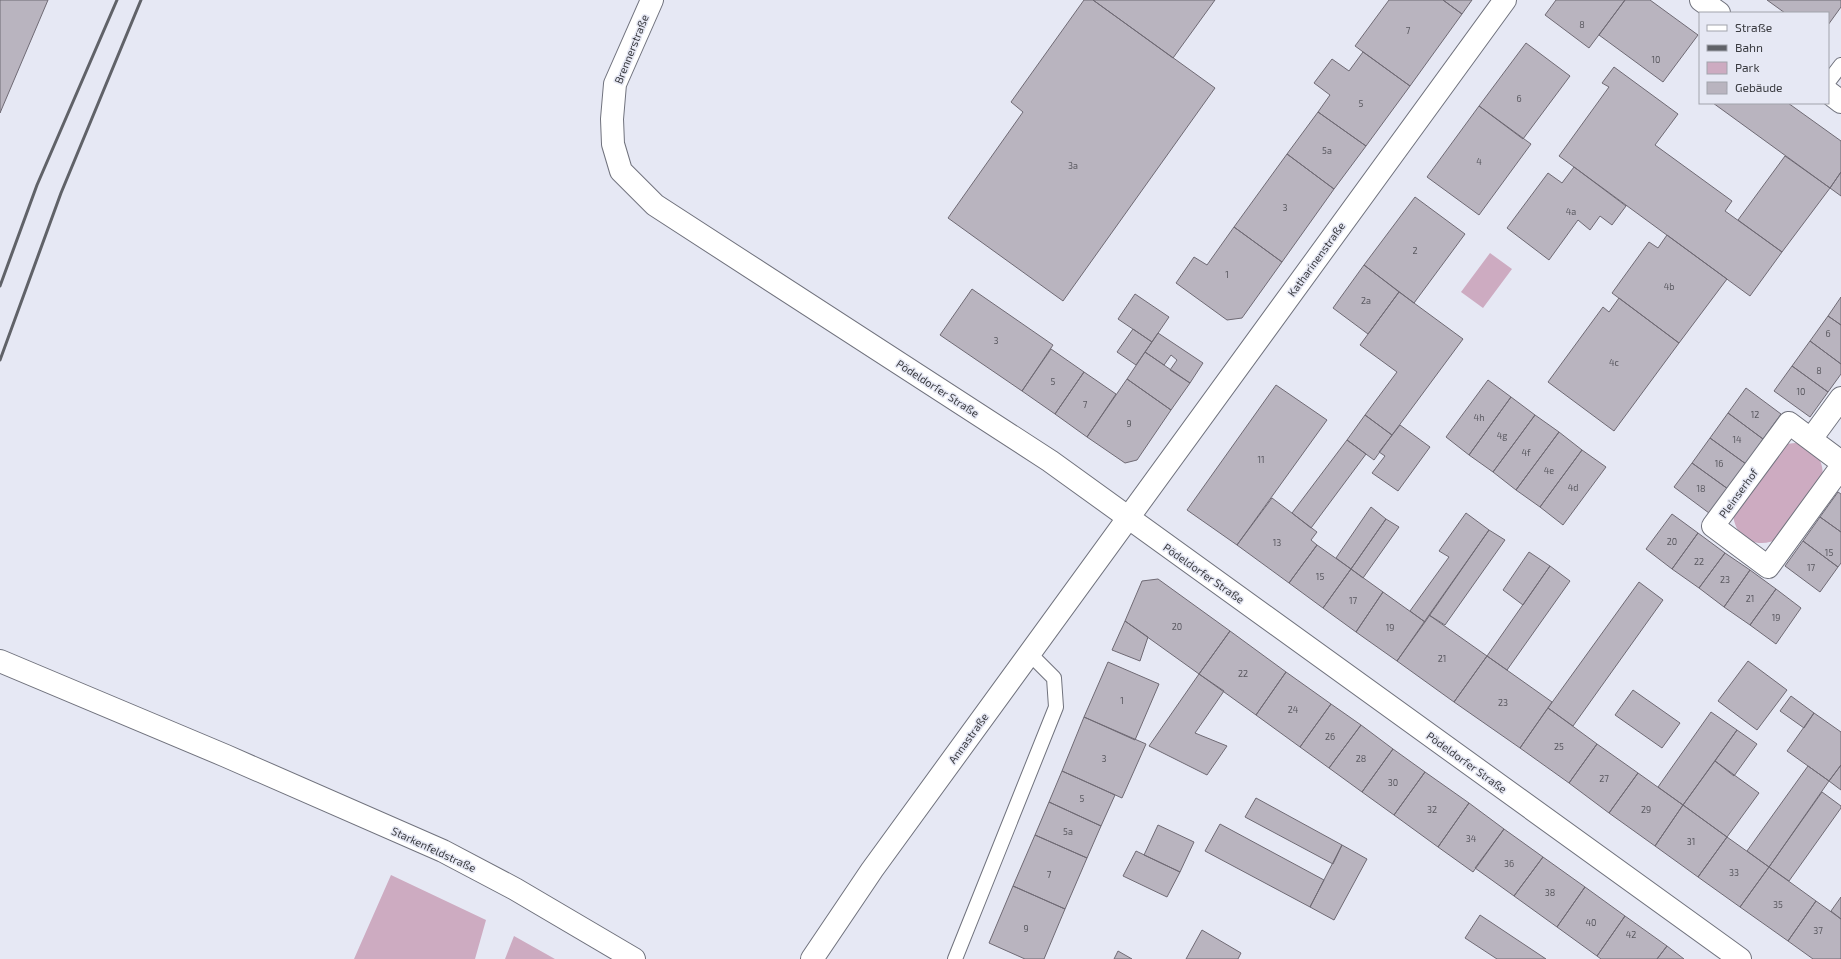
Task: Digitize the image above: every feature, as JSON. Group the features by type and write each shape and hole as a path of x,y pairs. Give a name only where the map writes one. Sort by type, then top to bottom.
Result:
{"street":[{"name":"Brennerstraße","path":"652,0 615,84 612,119 613,144 621,171 655,204"},
{"name":"Katharinenstraße","path":"1127,519 1505,0"},
{"path":"1701,0 1718,12"},
{"path":"1829,93 1841,102"},
{"name":"Pödeldorfer Straße","path":"655,204 1050,461 1127,519 1740,959"},
{"path":"1811,440 1841,398"},
{"name":"Pleinserhof","path":"1841,462 1788,423 1713,526 1768,567 1841,467"},
{"name":"Annastraße","path":"812,959 872,870 1127,519"},
{"name":"Starkenfeldstraße","path":"0,661 282,780 443,851 515,889 634,959"}],"lane":[{"path":"1829,81 1841,64"},
{"path":"955,959 1056,707 1054,678 1030,654"}],"green space":[{"path":"1490,253 1512,269 1483,308 1461,292"},
{"path":"1795,443 1808,447 1817,455 1822,467 1822,481 1780,538 1764,543 1756,543 1749,540 1739,531 1735,524 1733,515 1786,444"},
{"path":"391,875 486,920 475,959 354,959"},
{"path":"514,936 555,959 505,959"}],"building":[{"path":"0,0 48,0 0,113"},
{"path":"1084,0 1093,0 1215,88 1063,301 948,218 1023,112 1011,102"},
{"path":"1093,0 1215,0 1173,58"},
{"path":"1389,0 1443,0 1462,14 1410,86 1355,46"},
{"path":"1443,0 1472,0 1462,14"},
{"path":"1556,0 1625,0 1589,48 1545,15"},
{"path":"1625,0 1650,0 1698,35 1663,82 1599,35"},
{"path":"1767,0 1841,0 1841,7 1829,24 1829,12 1784,12"},
{"path":"1526,43 1570,76 1523,139 1479,106"},
{"path":"1363,52 1410,86 1366,146 1318,112 1330,95 1314,83 1332,59 1349,71"},
{"path":"1614,67 1678,114 1655,145 1732,201 1725,211 1782,252 1750,296 1559,156 1609,87 1602,83"},
{"path":"1714,104 1789,104 1841,141 1841,172 1830,188"},
{"path":"1479,106 1531,144 1479,215 1427,177"},
{"path":"1318,112 1366,146 1334,189 1287,154"},
{"path":"1287,154 1334,189 1282,262 1234,227"},
{"path":"1785,156 1830,188 1782,252 1738,220"},
{"path":"1574,167 1626,206 1612,225 1600,216 1590,230 1578,220 1549,260 1507,228 1548,173 1562,183"},
{"path":"1841,172 1841,196 1830,188"},
{"path":"1415,197 1465,234 1414,303 1364,265"},
{"path":"1234,227 1282,262 1242,318 1227,320 1176,283 1194,257 1207,265"},
{"path":"1667,235 1727,279 1679,343 1612,293 1649,242 1658,248"},
{"path":"1364,265 1399,292 1368,334 1333,308"},
{"path":"972,289 1053,345 1022,391 940,335"},
{"path":"1399,292 1463,339 1392,435 1365,415 1397,372 1360,345"},
{"path":"1135,294 1169,317 1152,342 1118,319"},
{"path":"1841,297 1841,325 1828,316"},
{"path":"1619,298 1679,343 1614,431 1548,382 1603,307 1609,312"},
{"path":"1828,316 1841,325 1841,364 1810,341"},
{"path":"1133,329 1152,342 1136,365 1117,352"},
{"path":"1158,333 1203,363 1190,383 1170,370 1177,360 1171,355 1164,365 1145,352"},
{"path":"1810,341 1841,364 1841,374 1828,392 1792,366"},
{"path":"1051,349 1084,372 1055,414 1022,391"},
{"path":"1145,352 1190,383 1171,410 1127,379"},
{"path":"1792,366 1828,392 1810,417 1774,391"},
{"path":"1084,372 1116,394 1087,437 1055,414"},
{"path":"1127,379 1171,410 1137,460 1125,463 1087,437"},
{"path":"1488,380 1511,397 1469,455 1446,437"},
{"path":"1276,385 1327,420 1237,545 1187,510"},
{"path":"1746,388 1781,414 1763,439 1728,413"},
{"path":"1511,397 1535,415 1493,472 1469,455"},
{"path":"1728,413 1763,439 1746,464 1710,438"},
{"path":"1365,415 1392,435 1374,460 1347,440"},
{"path":"1535,415 1559,432 1516,490 1493,472"},
{"path":"1400,425 1430,447 1398,491 1372,473 1385,456 1379,452"},
{"path":"1559,432 1582,450 1540,507 1516,490"},
{"path":"1710,438 1746,464 1728,489 1692,463"},
{"path":"1347,440 1366,454 1311,528 1292,513"},
{"path":"1582,450 1606,467 1563,525 1540,507"},
{"path":"1692,463 1728,489 1709,513 1674,487"},
{"path":"1838,492 1841,494 1841,532 1820,517"},
{"path":"1272,498 1317,532 1311,540 1317,545 1289,583 1237,545"},
{"path":"1371,507 1386,519 1351,569 1336,558"},
{"path":"1466,513 1489,530 1425,622 1410,611 1449,557 1439,551"},
{"path":"1672,514 1698,533 1672,569 1646,549"},
{"path":"1820,517 1841,532 1841,563 1838,567 1803,541"},
{"path":"1386,519 1399,527 1363,578 1351,569"},
{"path":"1489,530 1505,540 1445,625 1429,615"},
{"path":"1698,533 1725,553 1699,588 1672,569"},
{"path":"1803,541 1838,567 1820,592 1785,566"},
{"path":"1317,545 1351,569 1323,608 1289,583"},
{"path":"1529,552 1550,566 1523,605 1503,590"},
{"path":"1725,553 1750,570 1724,607 1699,588"},
{"path":"1550,566 1570,581 1507,670 1487,656"},
{"path":"1351,569 1383,592 1356,632 1323,608"},
{"path":"1750,570 1776,589 1750,625 1724,607"},
{"path":"1158,579 1230,631 1199,674 1125,621 1142,581"},
{"path":"1639,582 1663,600 1573,726 1548,708"},
{"path":"1776,589 1801,608 1776,644 1750,625"},
{"path":"1383,592 1425,622 1397,661 1356,632"},
{"path":"1429,615 1487,656 1454,702 1397,661"},
{"path":"1125,621 1148,637 1140,661 1112,650"},
{"path":"1230,631 1286,672 1256,715 1199,674"},
{"path":"1487,656 1552,702 1520,748 1454,702"},
{"path":"1748,661 1787,690 1757,730 1718,701"},
{"path":"1108,662 1159,684 1135,740 1084,717"},
{"path":"1286,672 1331,704 1300,747 1256,715"},
{"path":"1199,674 1224,691 1195,733 1227,746 1207,775 1149,746"},
{"path":"1633,690 1680,723 1662,748 1615,715"},
{"path":"1791,696 1814,713 1804,728 1780,711"},
{"path":"1331,704 1361,725 1329,768 1300,747"},
{"path":"1548,708 1597,744 1569,783 1520,748"},
{"path":"1711,712 1737,730 1683,805 1658,787"},
{"path":"1814,713 1841,732 1841,765 1829,781 1787,751"},
{"path":"1084,717 1146,744 1122,798 1062,771"},
{"path":"1361,725 1393,749 1362,792 1329,768"},
{"path":"1737,730 1757,744 1734,776 1715,761"},
{"path":"1597,744 1638,773 1609,813 1569,783"},
{"path":"1393,749 1425,772 1394,815 1362,792"},
{"path":"1715,761 1759,793 1727,837 1683,805"},
{"path":"1841,765 1841,790 1829,781"},
{"path":"1808,766 1829,781 1769,867 1747,851"},
{"path":"1062,771 1115,795 1101,826 1049,802"},
{"path":"1425,772 1469,803 1438,847 1394,815"},
{"path":"1638,773 1683,805 1655,846 1609,813"},
{"path":"1822,792 1841,806 1841,808 1789,881 1769,867"},
{"path":"1256,798 1342,845 1333,864 1245,817"},
{"path":"1049,802 1101,826 1087,858 1035,835"},
{"path":"1469,803 1504,829 1473,872 1438,847"},
{"path":"1683,805 1727,837 1698,877 1655,846"},
{"path":"1220,824 1324,880 1310,907 1205,851"},
{"path":"1158,825 1194,842 1180,872 1144,855"},
{"path":"1504,829 1543,857 1514,896 1475,868"},
{"path":"1035,835 1087,858 1065,909 1013,886"},
{"path":"1727,837 1769,867 1740,907 1698,877"},
{"path":"1342,845 1367,859 1334,920 1310,907"},
{"path":"1136,851 1180,872 1167,897 1123,876"},
{"path":"1543,857 1585,887 1557,927 1514,896"},
{"path":"1769,867 1816,901 1788,941 1740,907"},
{"path":"1013,886 1065,909 1044,959 1025,959 989,943"},
{"path":"1585,887 1625,916 1597,956 1557,927"},
{"path":"1841,897 1841,919 1831,911"},
{"path":"1816,901 1841,919 1841,959 1813,959 1788,941"},
{"path":"1480,915 1546,959 1497,959 1465,938"},
{"path":"1625,916 1667,946 1657,959 1601,959 1597,956"},
{"path":"1202,930 1241,953 1238,959 1186,959"},
{"path":"1667,946 1684,959 1657,959"},
{"path":"1118,951 1132,959 1114,959"}],"railway":[{"path":"0,286 37,185 117,0"},
{"path":"0,360 61,193 141,0"}]}
